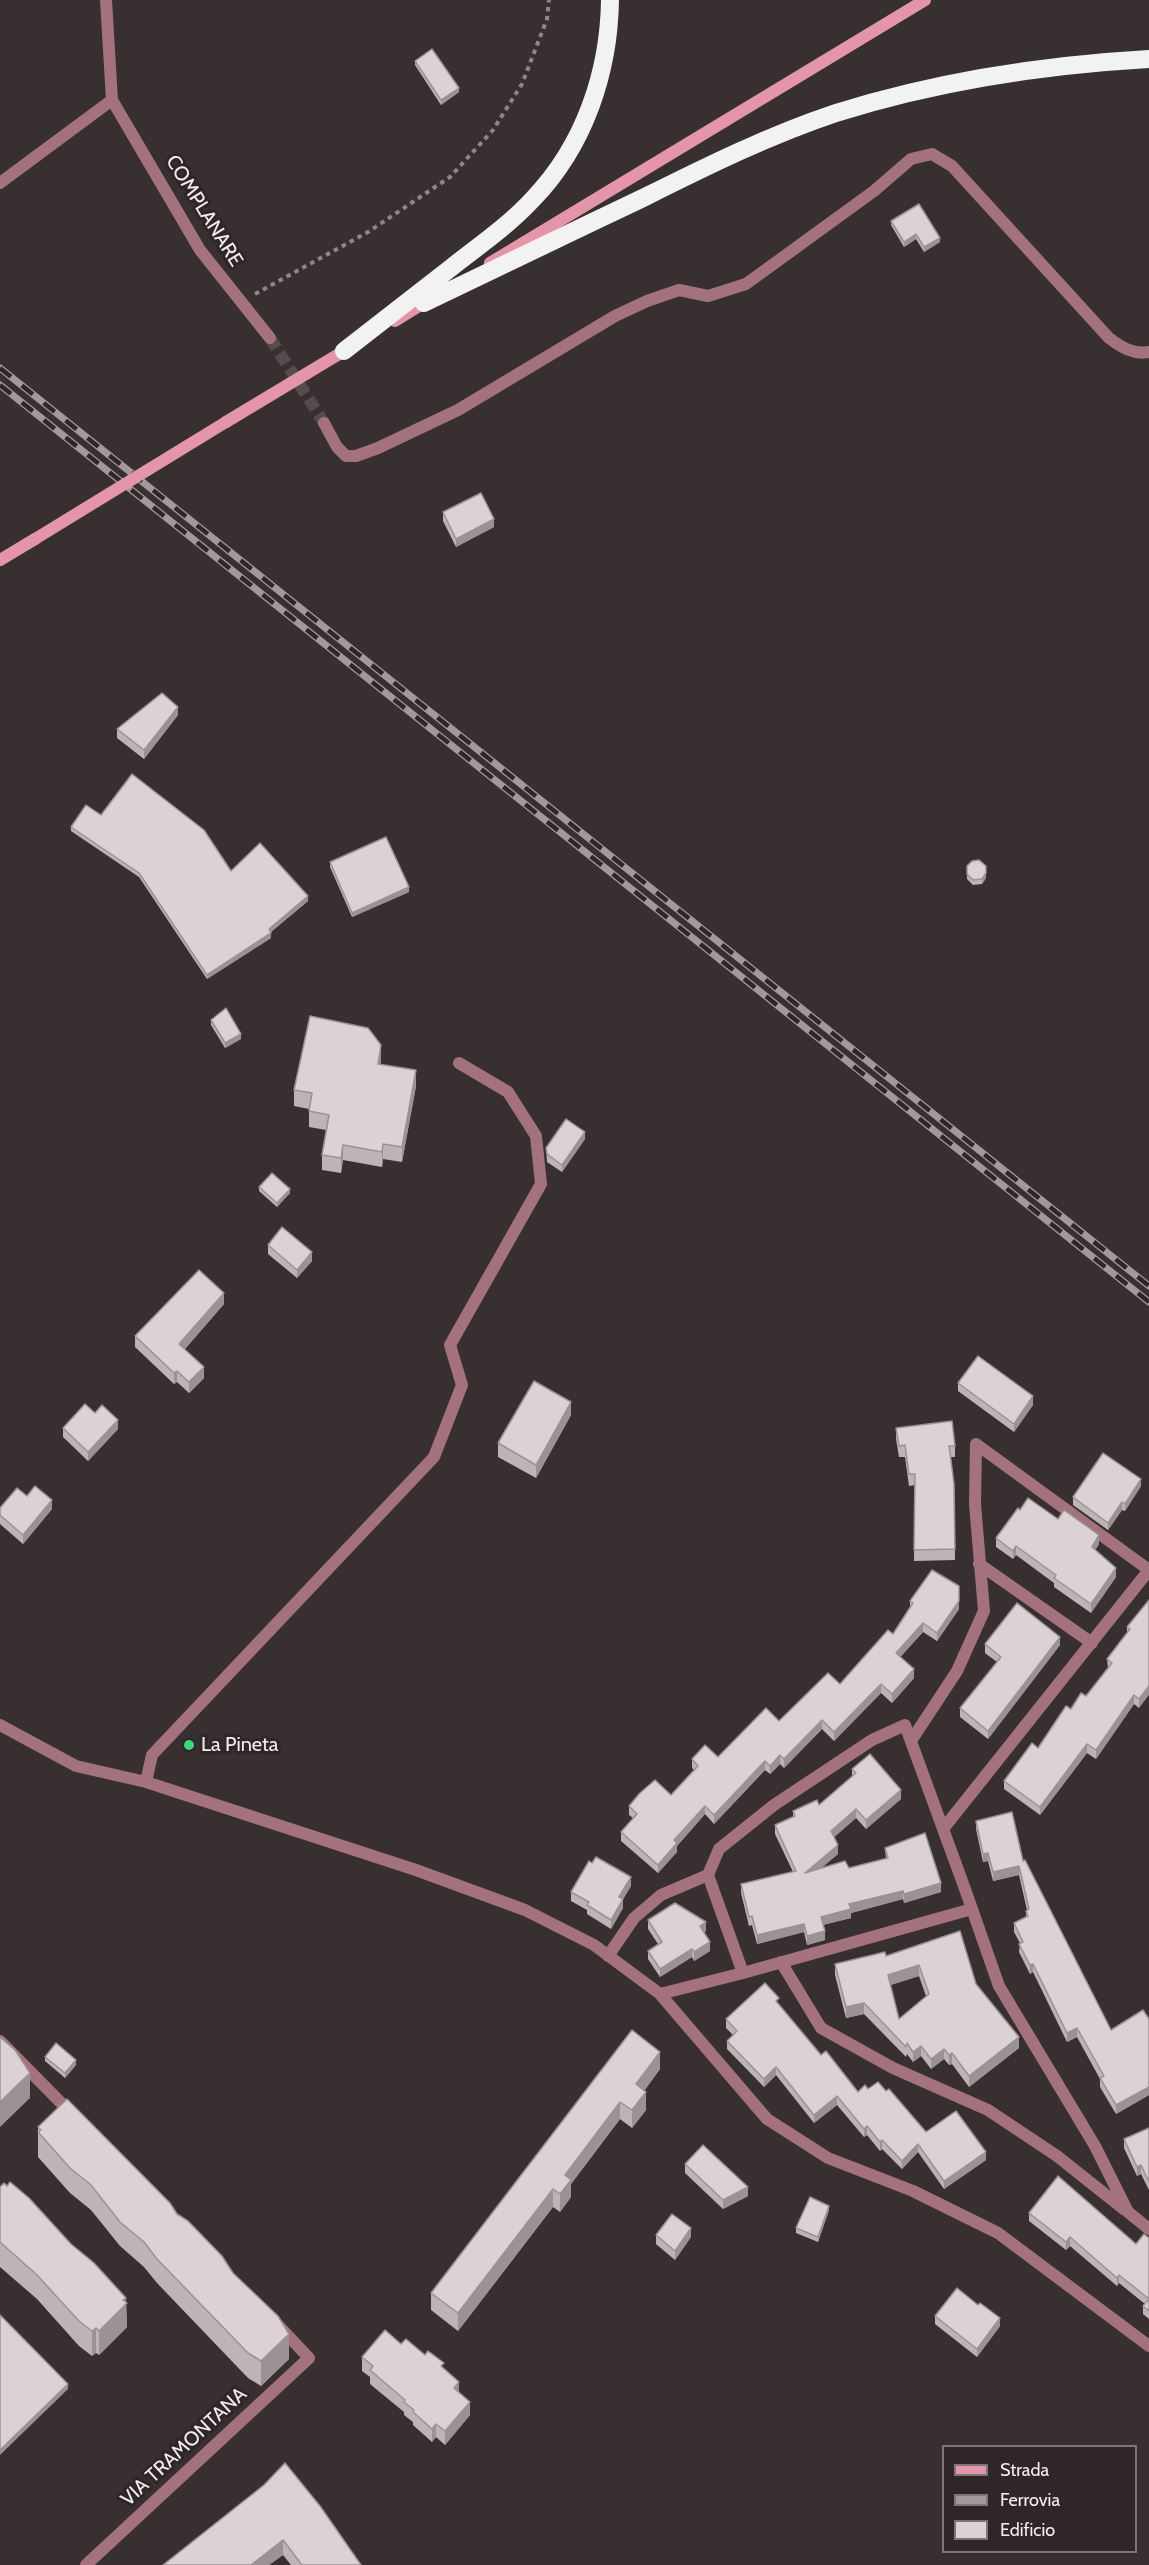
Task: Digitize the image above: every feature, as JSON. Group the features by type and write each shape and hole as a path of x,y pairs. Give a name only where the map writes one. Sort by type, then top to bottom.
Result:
{"highway":[{"path":"344,351 511,220 552,176 576,138 594,97 606,49 610,0"},
{"path":"424,303 695,172 826,117 917,91 1004,74 1077,64 1149,60"}],"main road":[{"path":"0,560 923,1"}],"street":[{"name":"COMPLANARE","path":"106,0 112,100 200,250 270,338"},
{"path":"0,183 112,100"},
{"path":"324,423 337,447 346,456 356,456 378,448 458,410 606,321 647,301 679,290 708,297 746,284 874,191 911,159 932,154 952,166 1109,338 1125,349 1142,353 1149,352"},
{"path":"146,1782 152,1755 434,1457 462,1385 450,1345 541,1184 536,1136 508,1092 459,1063"},
{"path":"911,1740 957,1671 984,1611 975,1504 976,1444 1149,1570 943,1829"},
{"path":"979,1564 1092,1643"},
{"path":"0,1725 76,1766 146,1782 416,1870 525,1910 594,1945 660,1994 767,2119 828,2158 913,2191 998,2233 1149,2346"},
{"path":"742,1973 708,1875 719,1849 774,1805 826,1768 872,1740 905,1725 999,1986 1095,2146 1128,2212"},
{"path":"608,1956 634,1918 661,1895 708,1875"},
{"path":"660,1994 972,1909"},
{"path":"780,1962 821,2028 893,2068 988,2110 1057,2156 1149,2229"},
{"path":"0,2041 84,2127"},
{"name":"VIA TRAMONTANA","path":"86,2565 309,2358 268,2315"}],"path":[{"path":"241,302 368,232 450,177 493,130 522,84 547,19 549,0"}],"building":[{"path":"432,49 459,88 441,100 415,61"},
{"path":"919,204 940,238 924,247 916,234 904,242 891,221"},
{"path":"481,493 494,519 456,539 443,512"},
{"path":"162,693 178,707 144,750 117,729"},
{"path":"132,774 204,830 231,871 260,843 308,896 269,929 271,933 207,975 139,873 71,827 86,805 101,815"},
{"path":"386,837 409,887 352,913 330,862"},
{"path":"979,860 986,866 986,873 982,879 973,880 967,874 967,866 972,861"},
{"path":"226,1008 241,1034 225,1043 211,1020"},
{"path":"310,1016 368,1028 381,1045 378,1064 416,1070 402,1147 383,1144 382,1152 343,1145 341,1158 322,1155 329,1115 309,1111 312,1093 294,1090"},
{"path":"566,1119 585,1132 562,1165 547,1154 546,1148"},
{"path":"272,1173 290,1189 277,1203 259,1187"},
{"path":"282,1227 312,1252 297,1270 268,1245"},
{"path":"199,1270 224,1293 179,1344 204,1367 189,1382 177,1371 174,1373 135,1336"},
{"path":"978,1356 1033,1396 1014,1424 958,1383"},
{"path":"534,1381 571,1402 536,1465 498,1443"},
{"path":"85,1404 95,1413 102,1405 118,1420 88,1452 63,1428"},
{"path":"952,1421 955,1446 949,1446 954,1484 955,1549 914,1550 915,1474 909,1474 905,1445 899,1446 896,1428"},
{"path":"1103,1453 1141,1479 1125,1504 1122,1502 1108,1523 1073,1497"},
{"path":"35,1486 52,1500 23,1535 0,1515 0,1508 17,1488 27,1496"},
{"path":"1028,1498 1058,1519 1064,1510 1099,1535 1092,1547 1116,1568 1091,1604 1054,1578 1056,1575 1016,1546 1013,1551 996,1538"},
{"path":"932,1570 959,1586 959,1601 937,1633 923,1623 896,1653 914,1669 892,1694 881,1684 834,1732 822,1720 784,1759 780,1755 770,1766 765,1761 714,1815 705,1806 674,1840 677,1843 658,1865 621,1832 637,1814 629,1806 640,1793 655,1780 671,1795 698,1766 692,1759 705,1745 718,1757 766,1708 779,1721 828,1673 840,1684 888,1630 893,1634 913,1603 910,1601"},
{"path":"1149,1600 1149,1686 1139,1699 1134,1695 1096,1750 1087,1744 1040,1807 1004,1781 1032,1743 1038,1748 1066,1706 1071,1709 1081,1693 1086,1696 1112,1663 1107,1659 1130,1629 1127,1627"},
{"path":"1017,1603 1060,1637 988,1731 960,1708 1001,1657 985,1644"},
{"path":"870,1754 901,1790 866,1820 856,1809 831,1831 838,1845 805,1873 845,1861 849,1868 888,1858 885,1848 925,1833 941,1883 904,1894 903,1891 849,1904 851,1909 821,1917 825,1931 807,1936 804,1924 757,1935 752,1916 749,1917 741,1884 796,1871 775,1825 795,1816 793,1811 817,1800 819,1805 856,1773 852,1769"},
{"path":"1012,1812 1023,1861 1025,1860 1111,2030 1143,2010 1149,2019 1149,2087 1116,2105 1100,2078 1104,2076 1077,2028 1067,2033 1033,1964 1030,1965 1019,1944 1023,1942 1014,1923 1028,1916 1026,1911 1029,1909 1019,1866 993,1872 988,1853 983,1854 976,1821"},
{"path":"596,1857 631,1877 619,1897 623,1899 611,1920 587,1905 589,1902 571,1892 589,1861 592,1863"},
{"path":"675,1903 706,1922 700,1926 710,1942 694,1952 692,1949 660,1969 648,1951 662,1942 648,1920"},
{"path":"960,1931 976,1984 1019,2037 969,2076 952,2053 949,2055 944,2049 931,2059 921,2046 913,2052 907,2043 906,2047 864,2003 846,2007 835,1964 885,1952 886,1956","holes":["919,1965 929,1994 899,2019 888,1975"]},
{"path":"765,1983 779,1998 776,2001 821,2055 826,2051 858,2092 865,2085 868,2089 878,2082 886,2091 889,2089 926,2132 956,2111 986,2152 944,2181 918,2144 902,2161 882,2140 880,2142 867,2126 864,2129 837,2096 814,2115 776,2067 764,2079 727,2041 737,2031 726,2019"},
{"path":"632,2030 660,2052 636,2084 646,2092 632,2110 620,2102 565,2175 571,2180 560,2194 553,2189 458,2313 431,2293"},
{"path":"0,2037 15,2050 30,2073 0,2102"},
{"path":"56,2043 76,2060 65,2073 45,2057"},
{"path":"67,2099 170,2203 177,2214 188,2221 222,2256 233,2273 278,2316 289,2334 261,2361 248,2353 157,2259 144,2242 120,2222 91,2185 70,2168 38,2132 41,2130 38,2127"},
{"path":"1149,2128 1149,2182 1141,2165 1137,2167 1124,2139"},
{"path":"703,2145 748,2187 723,2200 685,2164"},
{"path":"1058,2176 1136,2244 1144,2234 1149,2238 1149,2299 1119,2275 1117,2278 1070,2237 1066,2242 1029,2213"},
{"path":"10,2182 29,2198 71,2244 94,2263 126,2298 123,2300 127,2303 99,2331 96,2328 92,2331 79,2321 37,2275 0,2242 0,2187 4,2183 7,2186"},
{"path":"810,2197 829,2206 818,2237 796,2228"},
{"path":"672,2214 691,2228 675,2251 656,2235"},
{"path":"957,2288 978,2305 980,2303 1000,2318 977,2349 935,2316"},
{"path":"1149,2299 1149,2311 1143,2306"},
{"path":"0,2315 68,2384 0,2450"},
{"path":"385,2330 401,2344 406,2339 425,2355 428,2351 444,2363 441,2366 459,2382 454,2388 470,2402 445,2431 436,2424 432,2429 413,2412 414,2410 404,2402 405,2400 370,2370 373,2366 362,2357"},
{"path":"285,2463 320,2506 361,2565 302,2565 283,2540 251,2565 163,2565 264,2485"}],"tunnel":[{"path":"270,338 324,423"}],"railway":[{"path":"0,368 1149,1286"},
{"path":"0,385 1149,1302"}],"place":[{"name":"La Pineta","path":"189,1745"}]}
